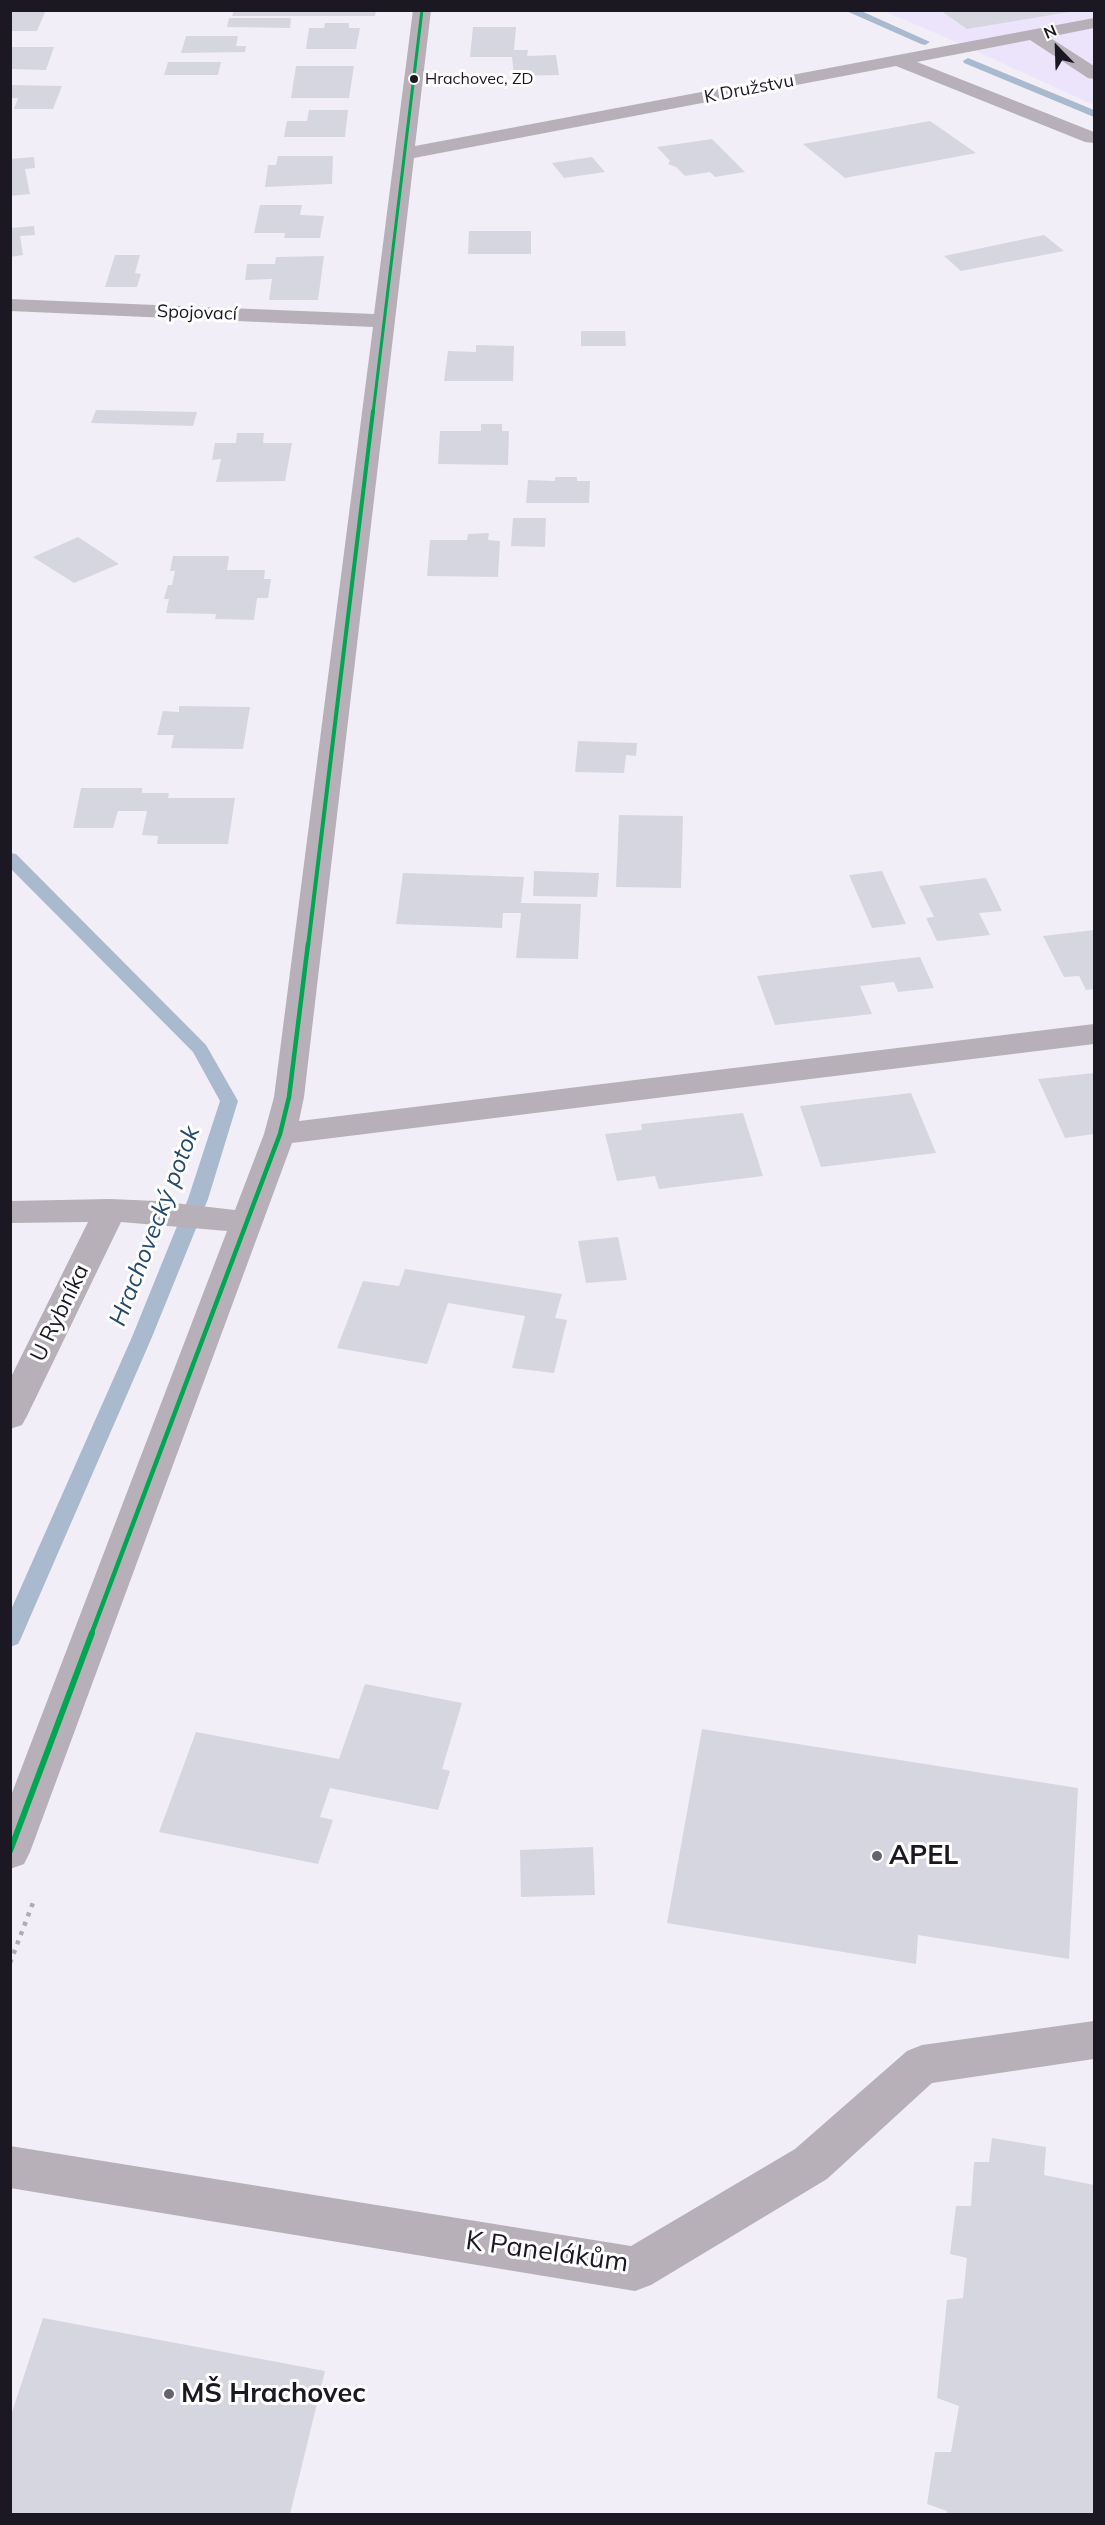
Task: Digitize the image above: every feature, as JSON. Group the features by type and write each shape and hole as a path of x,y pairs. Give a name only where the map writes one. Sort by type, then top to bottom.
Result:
{"street":[{"path":"10,1852 280,1134 289,1097 422,10"},
{"name":"K Družstvu","path":"404,154 1095,23"},
{"path":"1034,35 1095,74"},
{"path":"899,61 1092,138"},
{"name":"Spojovací","path":"10,304 384,321"},
{"path":"280,1134 1095,1034"},
{"path":"10,1212 110,1210 158,1212 246,1222"},
{"name":"U Rybníka","path":"10,1416 110,1210"},
{"name":"K Panelákům","path":"10,2167 635,2269 811,2164 922,2064 1095,2040"}],"shaded area":[{"path":"884,11 1094,11 1094,105 945,37"}],"building":[{"path":"10,10 46,10 37,31 10,31"},
{"path":"234,10 376,10 375,16 232,16"},
{"path":"940,10 1068,10 1069,12 967,29"},
{"path":"229,18 291,18 290,28 227,27"},
{"path":"325,23 349,23 349,28 360,28 356,49 306,49 309,28 324,28"},
{"path":"473,27 516,27 514,50 528,50 527,56 556,55 559,75 514,76 512,57 470,57"},
{"path":"186,36 238,36 236,46 246,46 245,52 181,53"},
{"path":"10,47 54,47 46,70 10,69"},
{"path":"168,62 221,62 218,75 164,75"},
{"path":"296,66 354,66 349,98 291,98"},
{"path":"10,85 62,86 53,109 14,109 18,98 10,98"},
{"path":"309,110 348,110 345,137 284,137 287,121 307,121"},
{"path":"930,121 976,153 845,178 803,144"},
{"path":"712,139 745,172 715,177 710,172 685,176 676,167 668,164 670,161 657,147"},
{"path":"278,156 333,156 332,184 265,187 268,165 276,165"},
{"path":"34,157 35,168 25,169 30,194 10,196 10,159"},
{"path":"592,157 605,172 564,178 552,163"},
{"path":"260,205 302,205 300,215 324,216 320,238 284,238 285,233 254,233"},
{"path":"34,226 35,235 20,236 23,255 10,257 10,228"},
{"path":"469,231 531,231 531,254 468,254"},
{"path":"1044,235 1064,251 961,271 944,256"},
{"path":"115,255 140,255 135,273 141,274 137,287 105,287"},
{"path":"324,256 318,300 269,300 272,279 245,280 247,264 275,264 276,257"},
{"path":"581,331 625,331 626,346 581,346"},
{"path":"476,345 514,346 513,381 444,381 448,351 476,352"},
{"path":"96,410 197,412 193,426 91,423"},
{"path":"481,424 502,424 502,431 509,431 508,465 438,464 440,431 481,431"},
{"path":"237,433 264,433 263,443 292,443 285,481 216,482 221,459 212,460 215,443 236,443"},
{"path":"555,477 577,477 577,481 590,481 589,503 526,503 528,480 555,481"},
{"path":"513,518 546,518 545,547 511,546"},
{"path":"489,533 488,540 500,541 498,577 427,576 430,540 467,540 468,534"},
{"path":"78,537 119,564 74,583 33,557"},
{"path":"173,556 229,556 227,570 265,570 264,579 271,579 268,598 257,598 254,620 215,619 216,614 166,613 169,599 164,599 168,585 172,585 175,571 170,571"},
{"path":"179,706 250,707 243,749 171,748 174,735 157,735 163,711 179,712"},
{"path":"578,741 637,743 636,756 626,755 624,773 575,772"},
{"path":"81,788 142,788 142,793 169,793 168,798 235,798 228,844 157,844 158,836 142,835 147,811 118,811 113,828 73,828"},
{"path":"619,815 683,816 681,888 616,887"},
{"path":"534,871 599,873 597,897 533,896"},
{"path":"882,871 906,924 872,928 849,875"},
{"path":"403,873 524,877 521,903 581,904 578,959 516,958 521,913 503,913 502,928 396,924"},
{"path":"986,878 1002,911 979,913 990,935 937,941 926,918 934,917 919,886"},
{"path":"1094,930 1094,989 1086,990 1079,976 1064,977 1043,936"},
{"path":"920,957 934,988 898,992 894,982 860,986 872,1014 775,1025 757,976"},
{"path":"1094,1073 1094,1134 1065,1138 1038,1079"},
{"path":"911,1093 936,1153 821,1167 800,1106"},
{"path":"743,1113 763,1176 659,1189 655,1176 617,1181 605,1134 642,1130 641,1124"},
{"path":"618,1237 627,1280 586,1283 578,1241"},
{"path":"405,1269 562,1294 555,1318 567,1320 554,1373 512,1368 525,1316 448,1303 427,1364 337,1348 363,1281 399,1286"},
{"path":"365,1684 462,1703 442,1769 450,1771 438,1810 330,1788 320,1817 333,1820 318,1864 159,1832 196,1732 339,1759"},
{"name":"APEL","path":"702,1729 1078,1788 1069,1959 918,1935 916,1964 667,1923"},
{"path":"593,1847 595,1895 521,1897 520,1850"},
{"path":"992,2138 1046,2147 1044,2175 1094,2185 1094,2514 946,2514 947,2511 927,2504 935,2452 951,2452 959,2406 937,2398 947,2300 963,2298 967,2258 950,2254 956,2206 971,2206 974,2162 989,2162"},
{"name":"MŠ Hrachovec","path":"43,2318 325,2371 290,2514 10,2514 10,2418"}],"waterway":[{"path":"849,10 925,42"},
{"path":"968,61 1094,114"},
{"name":"Hrachovecký potok","path":"10,858 200,1049 229,1101 198,1199 142,1337 10,1638"}],"transit line":[{"path":"10,1851 280,1134 289,1097 422,10"}],"place":[{"name":"Hrachovec, ZD","path":"414,79"},
{"name":"APEL","path":"877,1856"},
{"name":"MŠ Hrachovec","path":"169,2394"}]}
